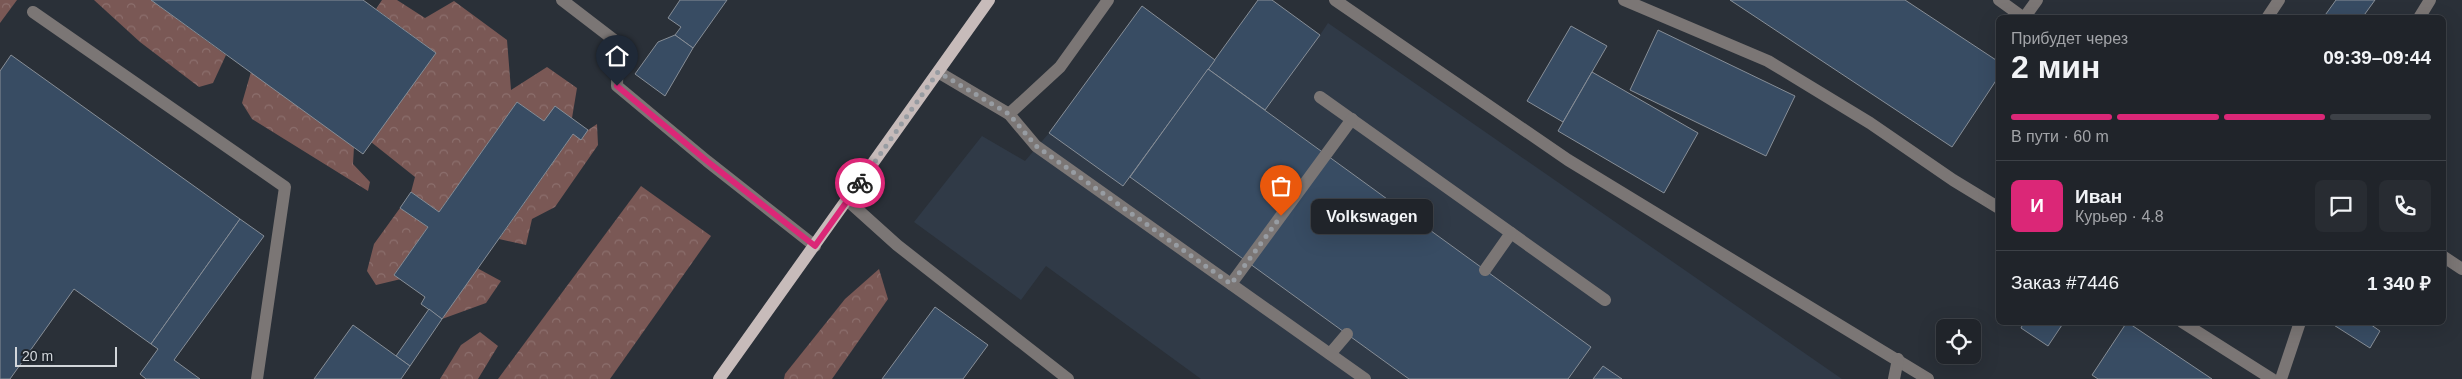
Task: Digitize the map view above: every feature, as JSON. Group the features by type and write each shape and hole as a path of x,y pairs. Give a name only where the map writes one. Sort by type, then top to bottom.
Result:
{"main road":[{"path":"719,379 989,0"}],"lane":[{"path":"562,0 618,44 617,86 707,161 815,246"},
{"path":"1009,114 1060,67 1108,0"},
{"path":"1335,0 1568,160 1928,379"},
{"path":"1624,0 1768,61 1870,122 1953,180 1996,206"},
{"path":"1999,0 2020,15"},
{"path":"2026,15 2037,0"},
{"path":"2269,15 2279,0"},
{"path":"2421,15 2430,0"},
{"path":"32,12 286,187 257,379"},
{"path":"938,72 1009,114 1036,146 1365,379"},
{"path":"1320,97 1605,300"},
{"path":"1231,284 1352,119"},
{"path":"847,200 897,245 1068,379"},
{"path":"1485,270 1511,234"},
{"path":"2446,258 2462,269"},
{"path":"2187,325 2272,379"},
{"path":"2281,379 2299,325"},
{"path":"1330,354 1347,334"},
{"path":"1894,379 1898,359"}],"shaded area":[{"path":"1258,0 1272,0 1320,35 1328,23 1842,379 1201,379 1046,266 1021,300 914,222 982,136 1025,161 1049,133 1142,6 1215,60"}],"green space":[{"path":"0,0 17,0 0,23"},
{"path":"94,0 151,0 226,55 213,83 199,87 140,42"},
{"path":"382,0 397,0 425,18 454,1 507,40 511,90 547,67 577,88 572,118 544,121 517,102 439,212 411,192 415,177 371,142 436,53 376,9"},
{"path":"251,72 354,147 353,164 370,182 368,191 252,119 242,103"},
{"path":"597,124 598,145 555,207 532,219 526,245 499,239 573,134 588,130"},
{"path":"641,186 711,236 610,379 498,379"},
{"path":"400,208 428,227 394,275 401,279 376,285 367,271 374,244"},
{"path":"477,268 501,281 486,303 442,319"},
{"path":"879,269 888,299 832,379 784,379 785,374 845,299"},
{"path":"480,332 498,346 478,379 440,379 461,345"}],"building":[{"path":"151,0 363,0 436,53 363,154"},
{"path":"680,0 727,0 693,48 675,35 681,27 668,18"},
{"path":"1258,0 1272,0 1320,35 1265,110 1208,69"},
{"path":"1730,0 1905,0 1996,60 1996,81 1952,147"},
{"path":"2336,0 2375,0 2364,15 2325,15"},
{"path":"1142,6 1215,60 1123,186 1049,133"},
{"path":"1571,26 1607,46 1563,122 1527,101"},
{"path":"1658,30 1795,96 1766,156 1630,90"},
{"path":"675,35 693,48 665,96 635,74 658,42"},
{"path":"11,55 240,219 151,344 74,289 10,379 0,379 0,71"},
{"path":"1208,69 1591,347 1568,379 1409,379 1130,177"},
{"path":"1592,72 1698,133 1664,193 1558,131"},
{"path":"517,102 544,121 555,106 588,130 581,140 573,134 442,319 421,304 425,297 394,275 428,227 400,208 411,192 439,212"},
{"path":"240,219 264,236 174,360 200,379 146,379 140,374 158,349 151,344"},
{"path":"935,307 988,345 963,379 882,379"},
{"path":"429,309 442,319 410,366 396,356"},
{"path":"353,325 410,366 401,379 314,379"},
{"path":"2022,325 2062,325 2048,346 2021,328"},
{"path":"2125,325 2131,325 2212,379 2098,379 2092,375"},
{"path":"2334,325 2371,325 2380,331 2370,348"},
{"path":"1603,366 1622,379 1593,379"}],"way so far":[{"path":"860,183 938,72 1009,114 1036,146 1231,284 1281,216"}],"place":[{"name":"Volkswagen","path":"1281,216"}],"route":[{"path":"617,86 707,161 815,246 860,183"}]}
